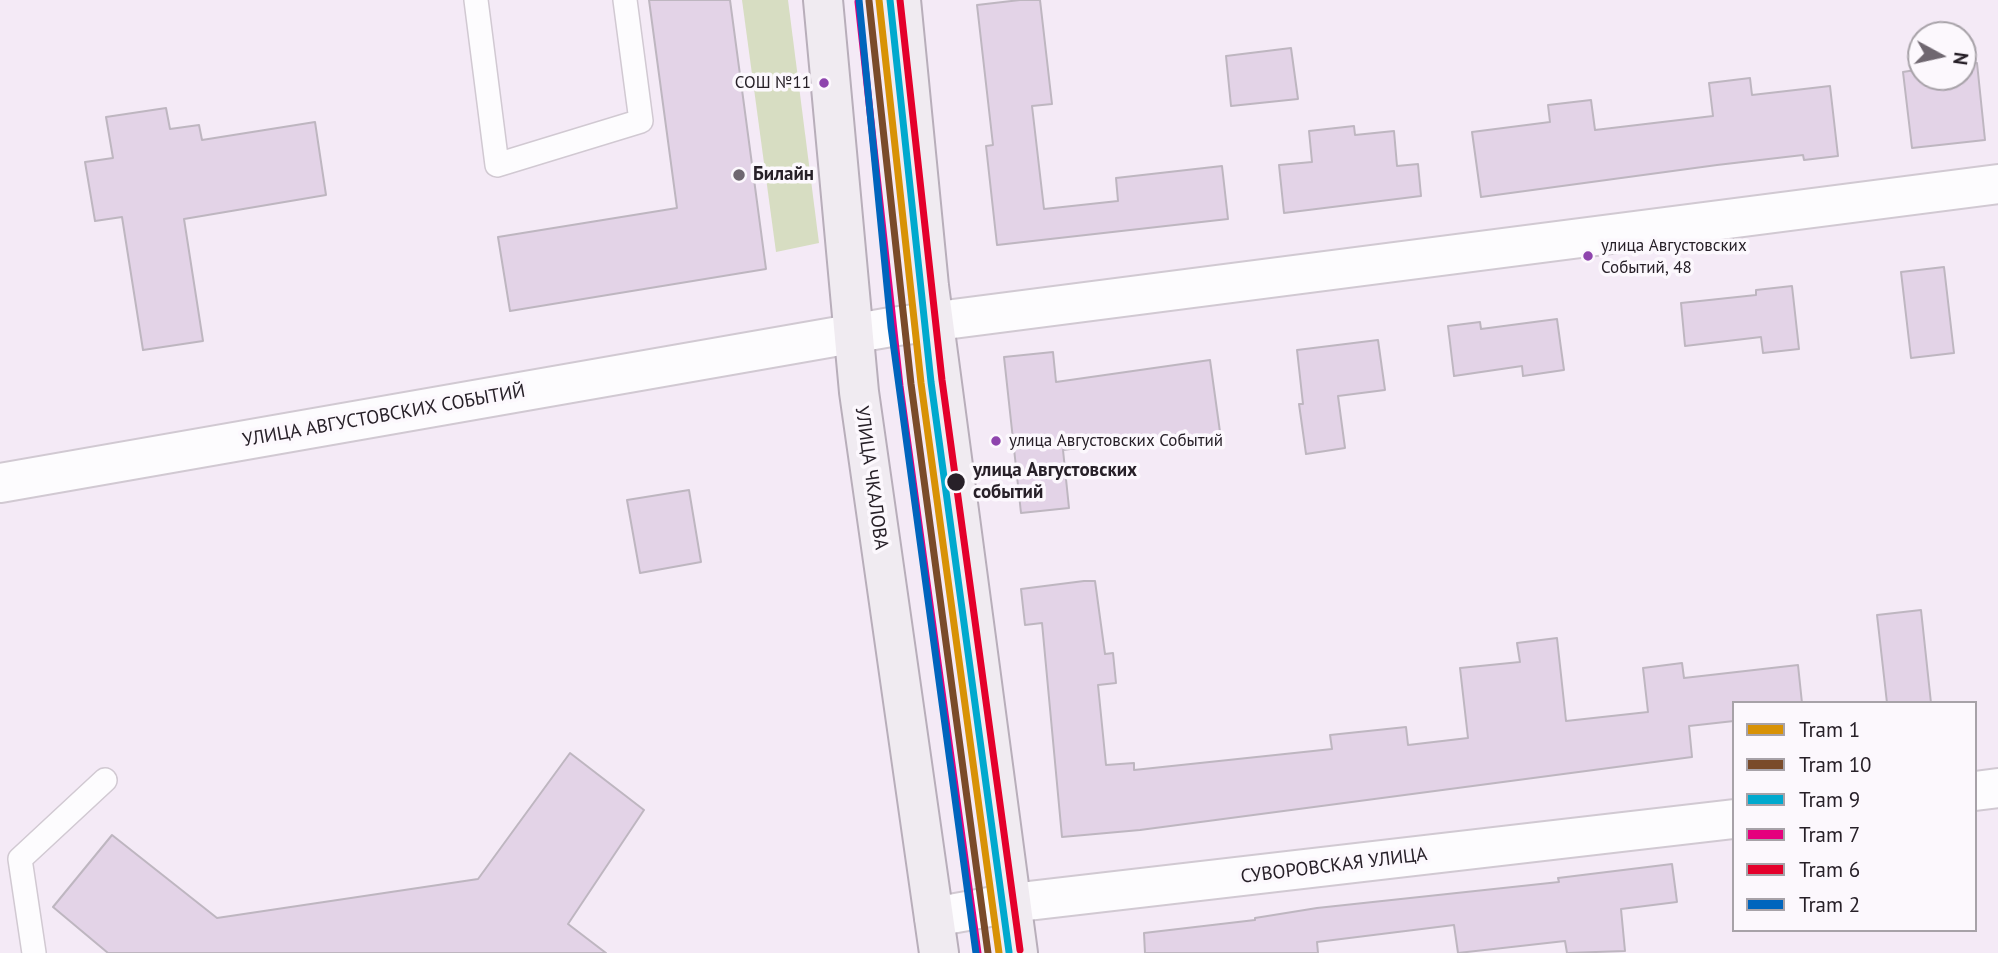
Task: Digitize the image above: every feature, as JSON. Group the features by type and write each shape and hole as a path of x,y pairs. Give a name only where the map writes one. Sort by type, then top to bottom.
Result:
{"main road":[{"name":"УЛИЦА ЧКАЛОВА","path":"823,0 852,333 936,935"},
{"path":"901,0 934,323 1018,953"}],"street":[{"path":"934,323 1998,184"},
{"name":"УЛИЦА АВГУСТОВСКИХ СОБЫТИЙ","path":"0,482 852,333 934,323"},
{"path":"1977,791 1998,788"},
{"name":"СУВОРОВСКАЯ УЛИЦА","path":"936,935 1012,903 1732,819"}],"lane":[{"path":"476,0 497,165 641,121 625,0"},
{"path":"34,953 20,859 105,780"}],"green space":[{"path":"742,0 788,0 819,243 776,252"}],"building":[{"path":"649,0 730,0 766,269 510,311 498,237 677,208"},
{"path":"1040,0 1052,104 1032,106 1044,209 1118,201 1116,178 1222,166 1228,219 997,245 986,146 993,145 977,5"},
{"path":"1291,48 1298,99 1231,106 1226,56"},
{"path":"1977,63 1985,140 1912,148 1903,72 1907,71 1907,91 1977,91"},
{"path":"1750,78 1752,95 1830,86 1838,156 1804,160 1803,155 1481,197 1472,132 1550,122 1548,105 1591,100 1595,130 1713,116 1709,83"},
{"path":"166,108 170,129 199,125 202,140 315,122 326,195 184,219 203,341 143,350 122,217 95,221 85,162 113,158 106,117"},
{"path":"1354,126 1355,135 1394,131 1397,166 1418,164 1421,196 1284,213 1279,165 1312,162 1309,131"},
{"path":"1944,267 1954,353 1911,358 1901,272"},
{"path":"1792,286 1799,349 1763,353 1761,337 1685,346 1681,303 1756,295 1756,290"},
{"path":"1557,319 1564,370 1523,376 1522,366 1454,376 1448,326 1480,322 1481,329"},
{"path":"1378,340 1385,390 1338,396 1345,448 1306,454 1299,404 1303,404 1297,350"},
{"path":"1053,352 1056,382 1210,360 1221,439 1183,444 1181,434 1063,450 1069,508 1021,513 1004,357"},
{"path":"689,490 701,562 640,573 627,500"},
{"path":"1095,581 1105,654 1113,653 1116,683 1098,685 1106,765 1134,763 1134,770 1332,749 1330,735 1406,727 1408,745 1468,738 1460,668 1520,662 1517,643 1557,638 1566,721 1648,712 1643,668 1682,663 1684,678 1798,665 1802,701 1732,701 1732,721 1689,726 1692,757 1140,830 1062,837 1042,623 1025,625 1021,589"},
{"path":"1921,610 1931,701 1887,701 1877,615"},
{"path":"570,753 644,810 568,924 606,953 108,953 53,907 112,835 217,918 478,879"},
{"path":"1672,864 1677,902 1621,909 1625,951 1567,953 1565,941 1458,953 1454,925 1317,942 1318,953 1145,953 1144,933 1255,920 1317,908 1559,882 1558,878"}],"tram line":[{"name":"2","path":"859,0 891,327 976,953"},
{"name":"1","path":"879,0 921,383 999,953"},
{"name":"9","path":"890,0 931,382 1009,952"},
{"name":"6","path":"900,0 942,380 1020,950"},
{"name":"10","path":"869,1 911,384 988,953"},
{"name":"7","path":"858,2 900,386 978,953"}],"place":[{"name":"СОШ №11","path":"824,83"},
{"name":"Билайн","path":"739,175"},
{"name":"улица Августовских Событий, 48","path":"1588,256"},
{"name":"улица Августовских Событий","path":"996,441"},
{"name":"улица Августовских событий","path":"956,482"}]}
